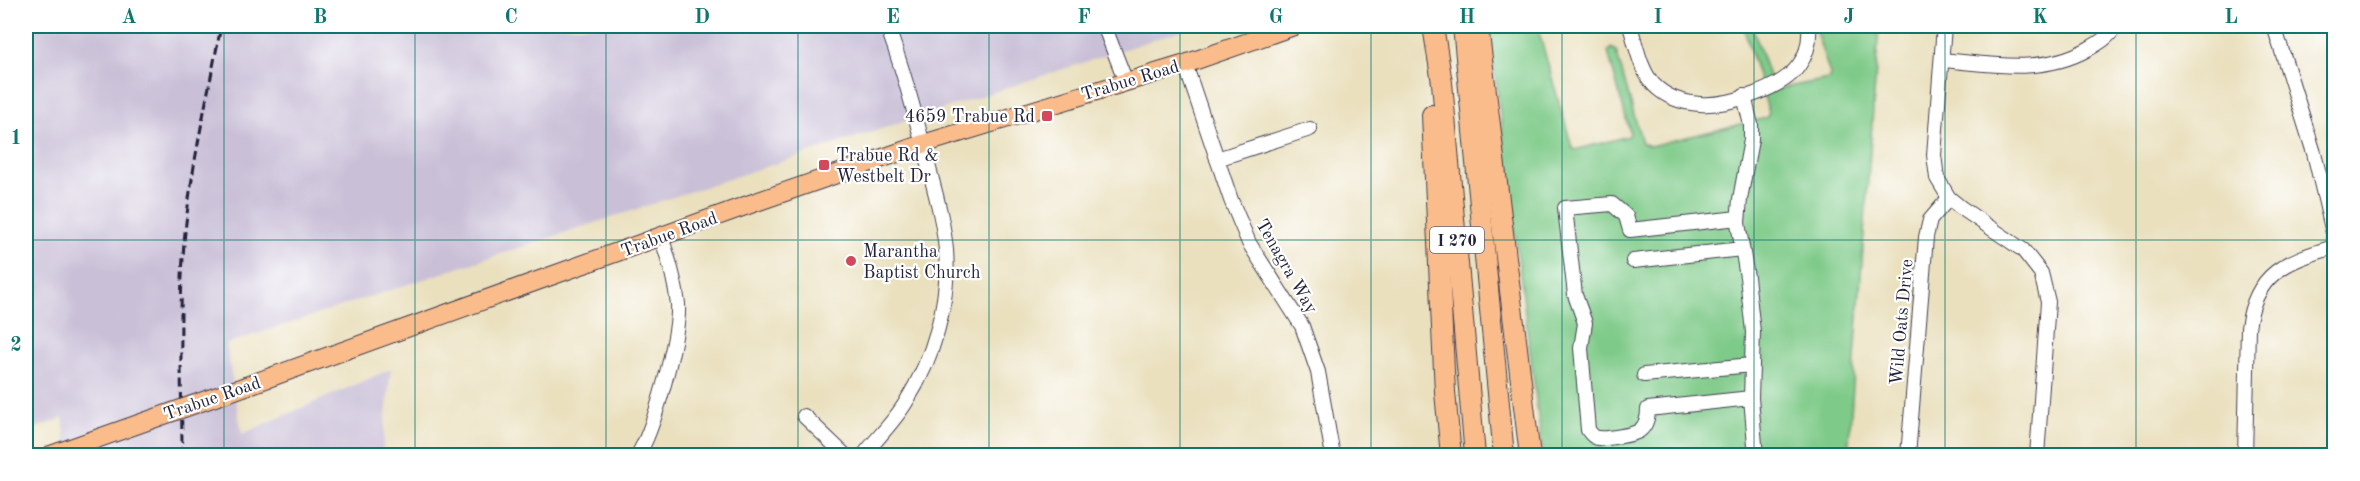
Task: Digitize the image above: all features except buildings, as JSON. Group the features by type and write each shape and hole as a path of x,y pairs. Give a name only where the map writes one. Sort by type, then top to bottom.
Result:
{"highway":[{"path":"1431,26 1445,392 1451,456"},
{"name":"I 270","path":"1431,26 1442,83 1474,456"},
{"name":"I 270","path":"1463,26 1504,456"},
{"path":"1478,26 1530,456"}],"main road":[{"name":"Trabue Road","path":"48,456 923,144 1185,64 1294,26"}],"street":[{"path":"863,456 906,403 928,359 939,326 945,280 946,250 936,191 886,26"},
{"path":"1109,26 1105,28 1126,82"},
{"path":"1630,26 1646,73 1653,84 1664,93 1685,101 1703,104 1744,96 1779,83 1795,70 1807,50 1809,26"},
{"path":"1944,26 1934,155 1937,178 1949,198 2023,250 2041,273 2048,302 2037,456"},
{"path":"1942,60 2024,67 2045,65 2079,54 2100,42 2116,26"},
{"path":"2274,26 2314,153 2334,237"},
{"name":"Tenagra Way","path":"1185,64 1231,200 1249,243 1302,326 1318,372 1333,456"},
{"path":"1744,96 1751,125 1751,140 1738,218 1753,332 1751,398 1756,456"},
{"path":"1217,159 1310,129"},
{"name":"Wild Oats Drive","path":"1908,456 1926,237 1930,220 1949,198"},
{"path":"1738,218 1630,230 1626,216 1612,204 1565,208 1575,295 1585,323 1581,348 1588,430 1592,436 1598,439 1634,434 1646,423 1648,409 1751,398"},
{"path":"636,456 642,448 657,408 672,348 678,307 670,262 661,237"},
{"path":"2244,456 2248,328 2258,290 2274,273 2288,263 2334,248"},
{"path":"1633,261 1742,249"},
{"path":"1644,375 1752,364"},
{"path":"804,416 846,456"}],"shaded area":[{"path":"26,26 1195,26 226,344 242,434 391,369 382,455 67,455 63,418 26,432"}],"green space":[{"path":"1489,26 1537,26 1572,147 1575,150 1629,136 1608,52 1611,48 1616,51 1642,143 1650,146 1766,118 1769,113 1743,26 1752,26 1773,88 1777,89 1829,79 1830,74 1814,26 1879,26 1848,455 1543,455"}],"railway":[{"path":"182,456 181,316 185,232 196,154 221,26"}],"place":[{"name":"4659 Trabue Rd","path":"1047,116"},
{"name":"Trabue Rd & Westbelt Dr","path":"824,165"},
{"name":"Marantha Baptist Church","path":"851,261"}]}
